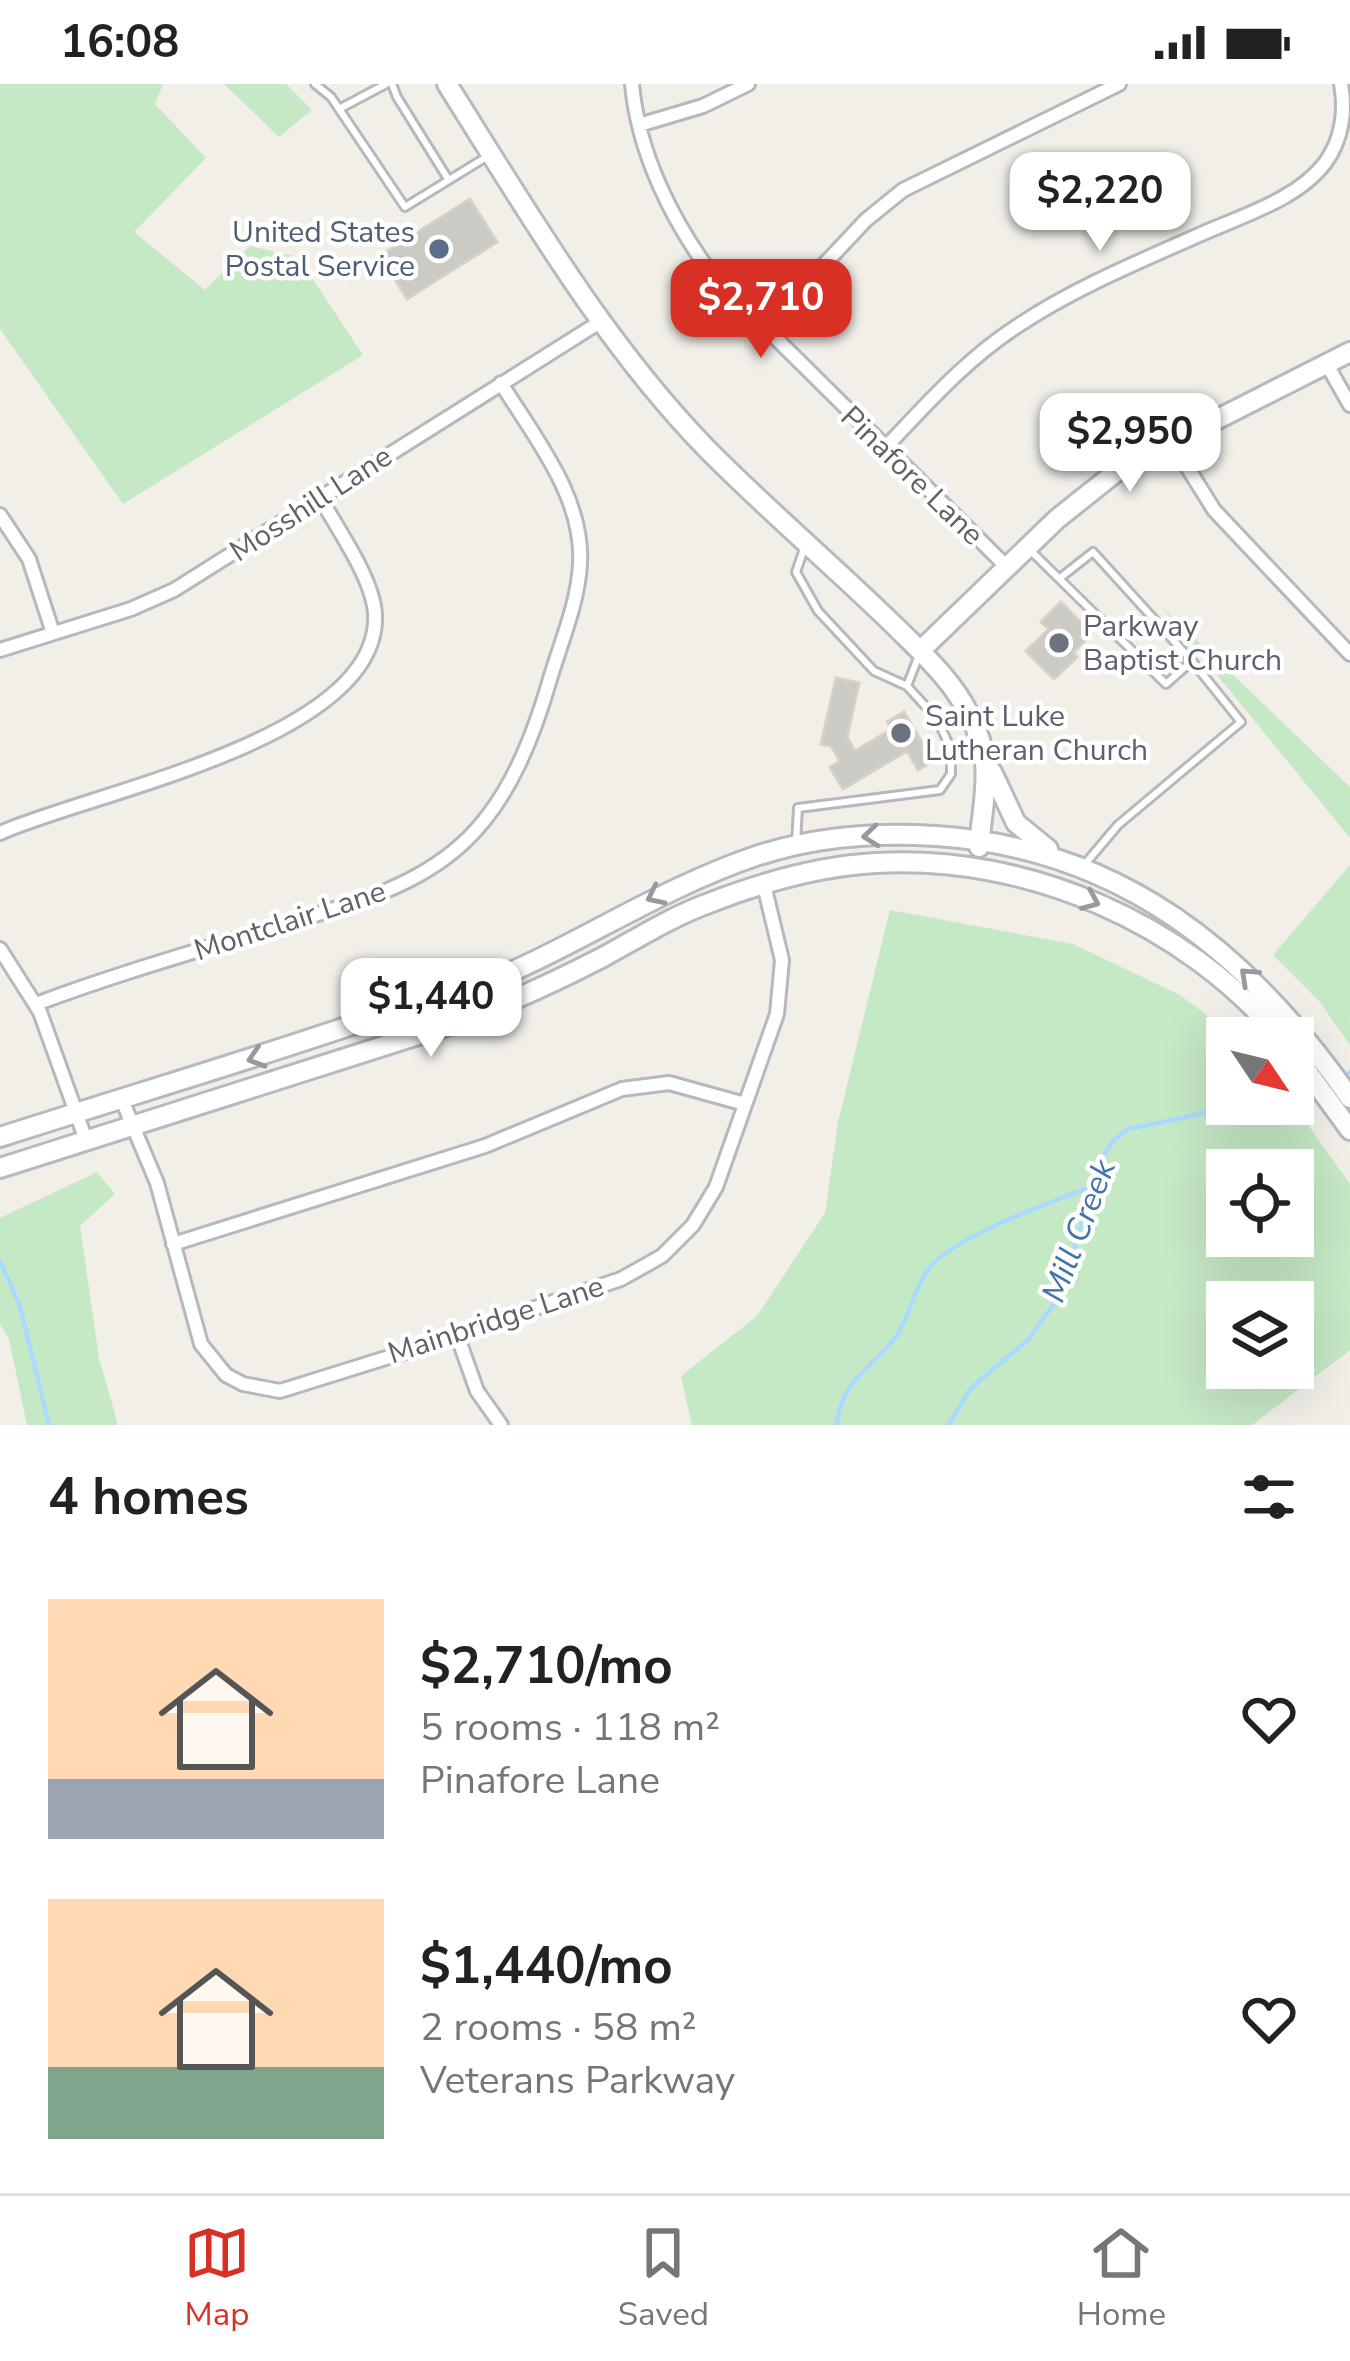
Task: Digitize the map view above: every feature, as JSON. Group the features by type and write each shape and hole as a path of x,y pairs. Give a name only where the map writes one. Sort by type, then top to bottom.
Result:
{"main road":[{"path":"447,84 646,380 704,445 920,651 959,696 1016,823 1075,865 1153,901 1220,950 1292,1022 1350,1098"},
{"path":"920,651 1099,484 1172,441 1350,352"},
{"path":"979,870 988,799 986,759"},
{"path":"0,1137 462,992 681,884 796,845 875,834 980,840 1075,865"},
{"path":"6,1166 462,1022 534,991 693,909 796,874 875,863 979,870 1063,890 1156,933 1230,988 1260,1017"},
{"path":"1314,1081 1350,1130"}],"street":[{"name":"Pinafore Lane","path":"632,84 639,124 664,195 714,278 1008,568"},
{"path":"639,124 703,106 748,84"},
{"path":"767,333 866,220 903,190 1119,84"},
{"path":"884,449 979,353 1017,326 1124,268 1300,187 1328,160 1336,144 1342,127 1341,84"},
{"name":"Mosshill Lane","path":"0,650 130,609 174,590 603,320"},
{"path":"1326,363 1350,405"},
{"name":"Montclair Lane","path":"36,1004 364,901 443,859 488,815 513,777 532,734 580,565 578,527 559,478 501,383"},
{"path":"1172,441 1214,510 1350,654"},
{"path":"0,833 228,755 300,717 352,680 370,649 375,614 372,595 321,499"},
{"path":"0,515 28,559 53,633"},
{"name":"Mainbridge Lane","path":"122,1100 157,1183 202,1344 212,1362 243,1384 280,1391 299,1387 621,1279 662,1256 706,1207 777,1014 782,960 764,885"},
{"path":"0,949 36,1004 87,1143"},
{"path":"173,1244 484,1146 622,1089 669,1083 746,1104"},
{"path":"456,1332 477,1391 501,1425"}],"lane":[{"path":"315,84 339,110 405,207 491,154"},
{"path":"339,110 389,84 449,180"},
{"path":"796,845 798,808 940,790 951,774 951,749 938,719 907,686 874,671 818,611 796,572 806,542"},
{"path":"1027,548 1166,684 1192,661"},
{"path":"1060,578 1093,552 1240,722 1075,865"},
{"path":"907,686 920,651"}],"green space":[{"path":"0,84 163,84 155,104 206,158 134,232 205,290 250,246 298,257 363,355 123,504 0,329"},
{"path":"224,84 286,84 312,110 279,137"},
{"path":"1161,606 1350,787 1350,838"},
{"path":"1350,865 1350,1045 1320,1002 1273,955"},
{"path":"890,910 1073,944 1180,995 1209,1017 1206,1125 1308,1125 1350,1184 1350,1350 1314,1378 1314,1281 1206,1281 1206,1389 1299,1389 1252,1425 692,1425 681,1376 757,1316 825,1213 838,1122"},
{"path":"97,1172 115,1194 80,1226 99,1358 118,1425 27,1425 9,1339 0,1324 0,1218"}],"building":[{"name":"United States Postal Service","path":"470,199 497,242 407,299 380,256"},
{"name":"Parkway Baptist Church","path":"1061,602 1092,634 1054,679 1026,651 1049,629 1041,622"},
{"name":"Saint Luke Lutheran Church","path":"836,678 859,683 847,737 855,751 892,729 887,722 904,712 933,761 918,770 907,751 843,789 830,767 840,761 831,746 821,744"}],"waterway":[{"name":"Mill Creek","path":"949,1425 970,1389 1029,1339 1058,1298 1103,1157 1113,1141 1128,1129 1206,1113"},
{"path":"837,1425 849,1388 891,1343 929,1268 960,1244 1006,1220 1095,1185"},
{"path":"0,1261 20,1306 49,1425"}],"place":[{"name":"United States Postal Service","path":"439,249"},
{"name":"Parkway Baptist Church","path":"1059,643"},
{"name":"Saint Luke Lutheran Church","path":"901,733"}]}
